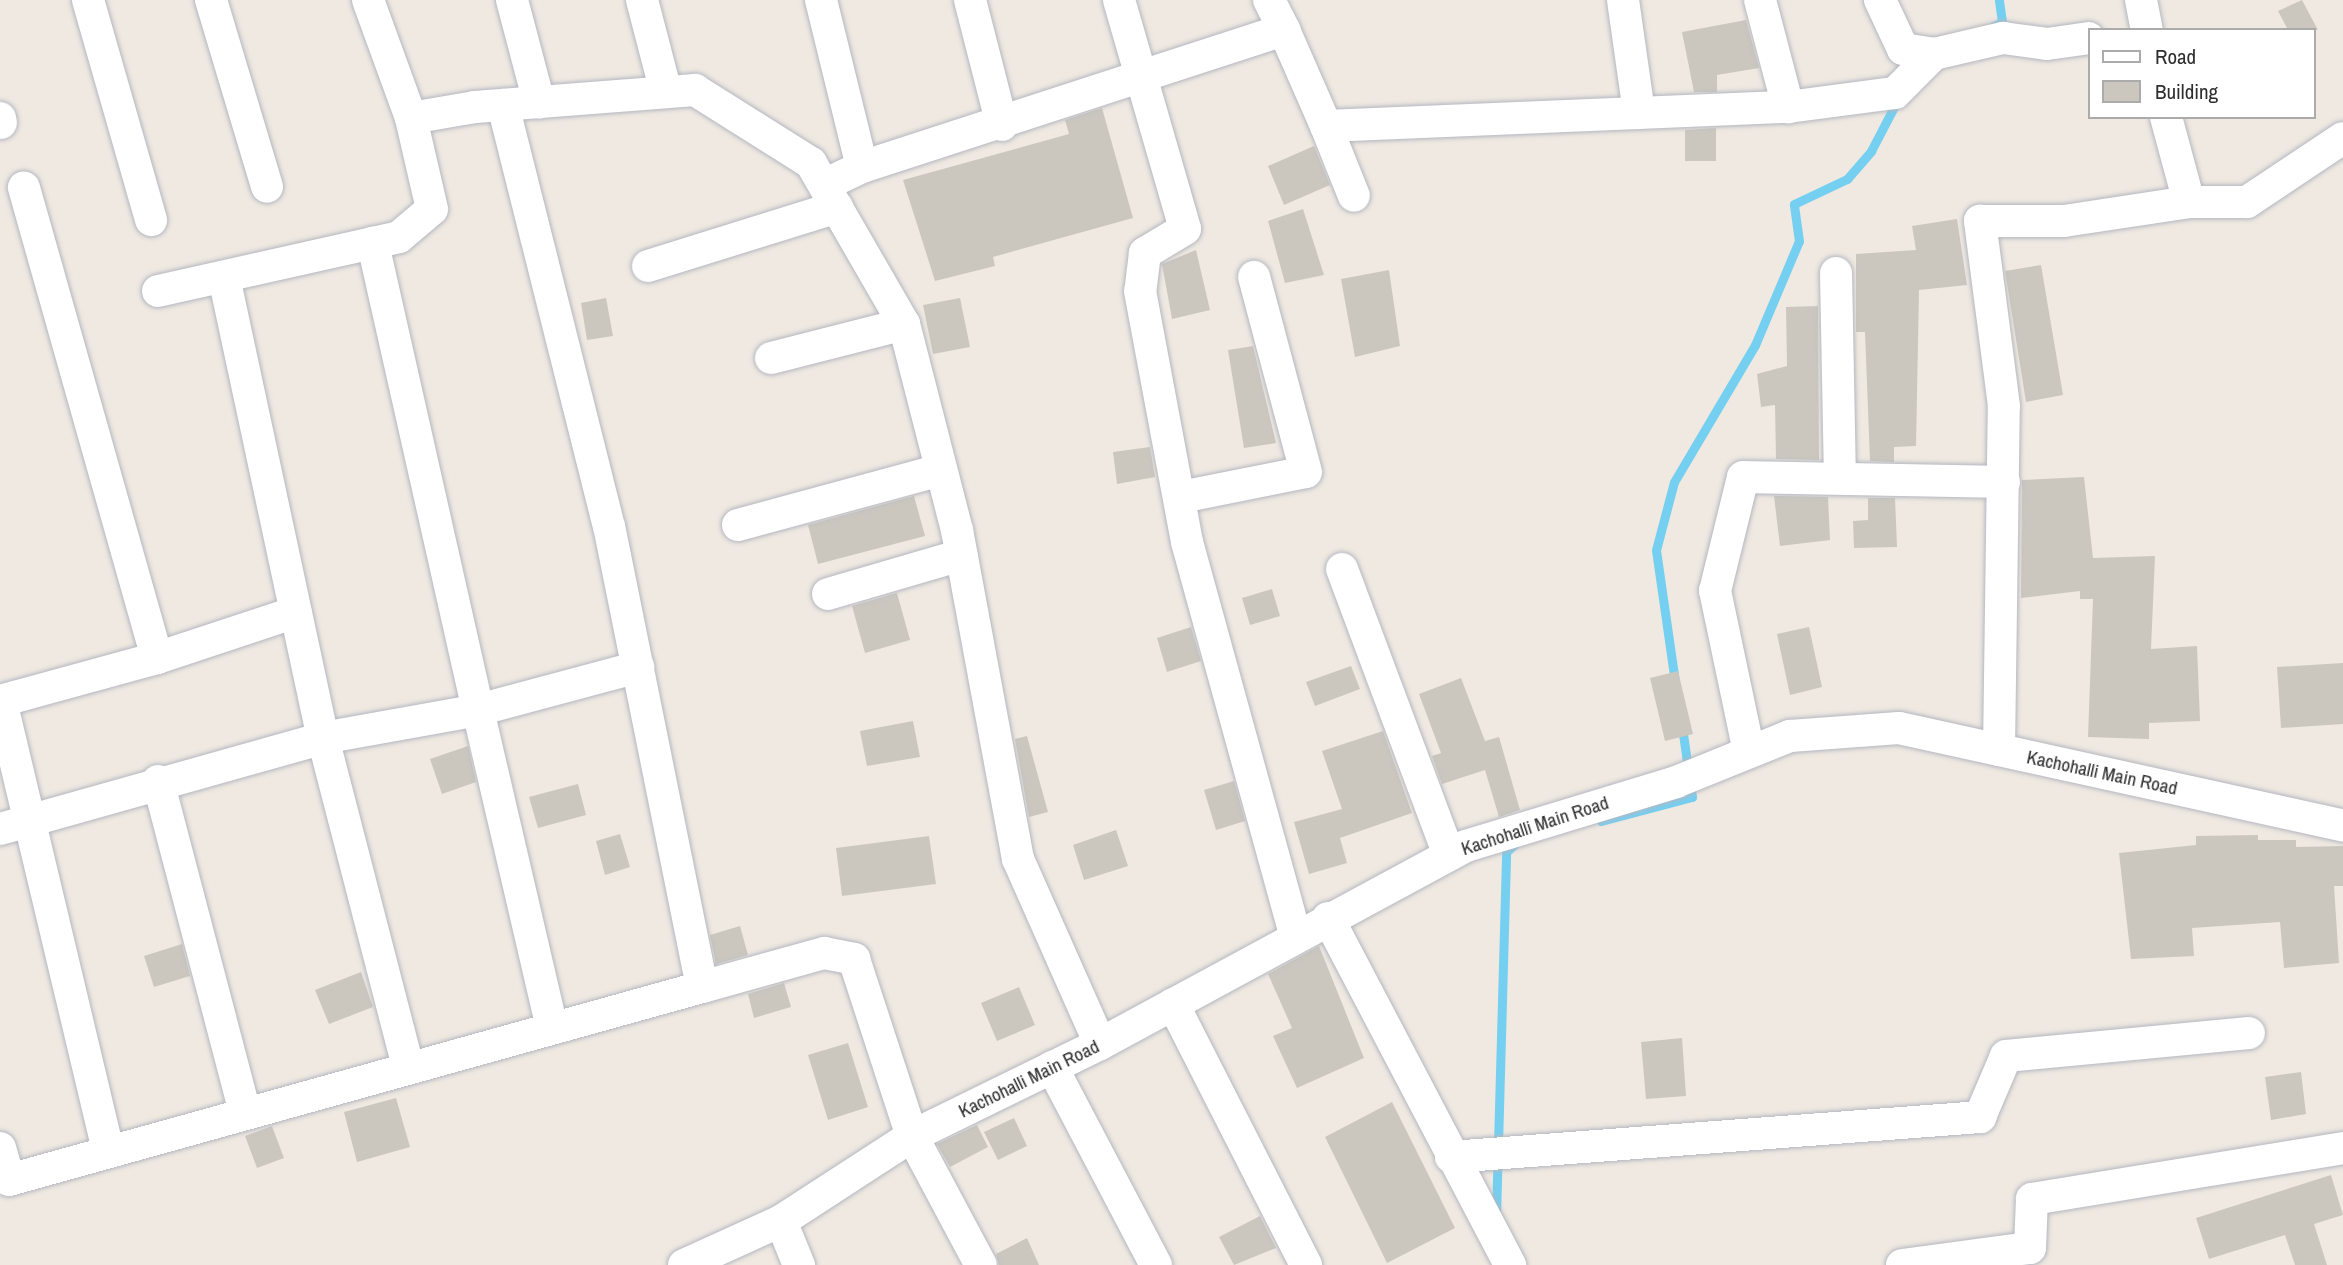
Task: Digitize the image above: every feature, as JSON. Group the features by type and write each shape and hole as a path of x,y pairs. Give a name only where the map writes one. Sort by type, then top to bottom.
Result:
{"street":[{"path":"88,0 151,220"},
{"path":"211,0 267,187"},
{"path":"158,291 399,237 432,209 411,118 368,0"},
{"path":"512,0 539,102"},
{"path":"642,0 666,92"},
{"path":"821,0 862,167"},
{"path":"970,0 1002,125"},
{"path":"1119,0 1145,79 1185,229 1144,253 1140,291 1181,497 1187,542 1295,935"},
{"path":"1269,0 1354,196"},
{"path":"1623,0 1639,113"},
{"path":"1760,0 1788,107"},
{"path":"1880,0 1903,50 1934,54 2003,38 2047,44 2088,38"},
{"path":"2141,0 2147,28"},
{"path":"648,266 830,196 862,167 1145,79 1284,30"},
{"path":"1325,126 1788,107 1895,93 1934,54"},
{"path":"411,118 503,104 695,90 811,163 904,324 961,555 1018,859 1100,1044"},
{"path":"503,104 609,527 702,987"},
{"path":"2167,119 2189,202"},
{"path":"1999,750 2004,406 1980,221 2064,221 2189,202 2247,201 2343,138"},
{"path":"24,187 157,658"},
{"path":"373,243 552,1028"},
{"path":"1836,273 1840,478"},
{"path":"224,277 323,738 408,1067"},
{"path":"1181,497 1306,472 1254,277"},
{"path":"771,358 904,324"},
{"path":"738,526 942,470"},
{"path":"1749,752 1715,591 1743,477 2004,482"},
{"path":"828,594 961,555"},
{"path":"1342,569 1448,855"},
{"path":"108,1150 14,825 1,701 157,658 296,612"},
{"path":"14,825 158,781 323,738 478,710 638,667"},
{"name":"Kachohalli Main Road","path":"684,1265 781,1221 912,1136 1100,1044 1295,935 1448,855 1790,736 1899,728 2343,826"},
{"path":"158,781 246,1112"},
{"path":"1328,918 1510,1265"},
{"path":"0,1148 9,1180 108,1150 824,953 854,959 912,1136 981,1265"},
{"path":"1173,1004 1306,1265"},
{"path":"1451,1157 1980,1117 2006,1056 2249,1033"},
{"path":"1052,1067 1156,1265"},
{"path":"1902,1265 2030,1248 2032,1199 2343,1148"},
{"path":"781,1221 800,1265"}],"building":[{"path":"2302,0 2318,30 2287,28 2278,11"},
{"path":"1746,20 1759,68 1717,75 1717,92 1694,92 1682,32"},
{"path":"1102,108 1133,218 993,257 995,266 935,281 903,180 1069,134 1065,120"},
{"path":"1716,128 1716,161 1685,161 1685,130"},
{"path":"1314,146 1330,185 1284,205 1268,166"},
{"path":"1303,209 1324,275 1285,283 1268,221"},
{"path":"1957,219 1967,285 1919,290 1916,446 1894,447 1894,462 1870,461 1865,332 1856,332 1856,254 1916,250 1912,226"},
{"path":"1196,250 1210,310 1172,319 1162,264"},
{"path":"2041,265 2063,395 2026,402 2005,271"},
{"path":"1389,270 1400,346 1355,357 1341,279"},
{"path":"606,298 613,336 587,340 581,303"},
{"path":"960,298 970,347 933,354 923,305"},
{"path":"1818,306 1819,460 1776,459 1775,405 1761,407 1757,374 1787,366 1786,307"},
{"path":"1253,346 1276,443 1244,448 1228,350"},
{"path":"1150,447 1155,477 1117,484 1113,452"},
{"path":"2084,477 2093,558 2155,556 2151,649 2197,646 2200,721 2149,723 2149,739 2088,737 2093,599 2080,599 2080,591 2021,598 2022,480"},
{"path":"914,496 925,536 818,564 808,525"},
{"path":"1774,496 1828,497 1830,540 1780,546"},
{"path":"1868,498 1895,498 1897,547 1854,548 1853,521 1868,520"},
{"path":"1272,589 1280,616 1250,625 1242,598"},
{"path":"897,593 910,640 865,653 852,606"},
{"path":"1191,627 1201,661 1167,672 1157,638"},
{"path":"1809,627 1822,687 1790,695 1777,634"},
{"path":"2343,663 2343,724 2281,728 2277,667"},
{"path":"1351,666 1360,689 1315,706 1306,682"},
{"path":"1678,671 1693,734 1665,741 1650,678"},
{"path":"1461,678 1485,741 1499,737 1520,810 1499,817 1485,770 1442,784 1432,756 1441,753 1419,694"},
{"path":"913,721 920,757 867,766 860,731"},
{"path":"1383,731 1412,813 1340,838 1347,863 1309,874 1294,822 1342,809 1322,751"},
{"path":"1027,736 1048,812 1029,817 1015,739"},
{"path":"468,746 476,782 442,794 430,759"},
{"path":"1234,781 1245,821 1216,830 1204,790"},
{"path":"578,784 586,815 538,828 529,797"},
{"path":"1116,830 1128,866 1084,880 1073,845"},
{"path":"620,834 630,867 605,875 596,841"},
{"path":"2258,835 2258,840 2296,840 2296,847 2343,846 2343,886 2334,886 2339,963 2284,968 2280,922 2192,928 2194,956 2131,959 2119,853 2196,845 2196,836"},
{"path":"929,836 936,884 842,896 836,848"},
{"path":"740,926 748,955 716,964 710,935"},
{"path":"182,944 190,976 154,987 144,956"},
{"path":"1319,946 1364,1058 1297,1088 1273,1036 1292,1028 1268,974"},
{"path":"361,972 373,1007 329,1024 315,990"},
{"path":"784,983 791,1007 754,1018 748,994"},
{"path":"1019,987 1035,1025 997,1041 981,1003"},
{"path":"1682,1038 1686,1096 1646,1099 1641,1042"},
{"path":"848,1043 868,1107 828,1120 808,1055"},
{"path":"2301,1072 2306,1114 2271,1120 2265,1077"},
{"path":"396,1098 410,1147 357,1162 344,1112"},
{"path":"1392,1102 1455,1228 1387,1263 1325,1137"},
{"path":"1014,1118 1027,1146 998,1160 984,1132"},
{"path":"977,1125 988,1147 950,1167 937,1144"},
{"path":"272,1126 284,1158 257,1168 245,1136"},
{"path":"2331,1175 2343,1215 2314,1224 2327,1265 2295,1265 2285,1235 2209,1259 2196,1218"},
{"path":"1260,1216 1276,1248 1234,1265 1219,1237"},
{"path":"1027,1238 1039,1265 999,1265 996,1254"}],"waterway":[{"path":"1992,27 2002,22 1999,0"},
{"path":"1675,682 1656,550 1674,482 1755,345 1799,241 1794,204 1847,179 1871,151 1897,101"},
{"path":"1601,821 1692,797 1682,727"},
{"path":"1496,1216 1506,852 1516,843"}]}
